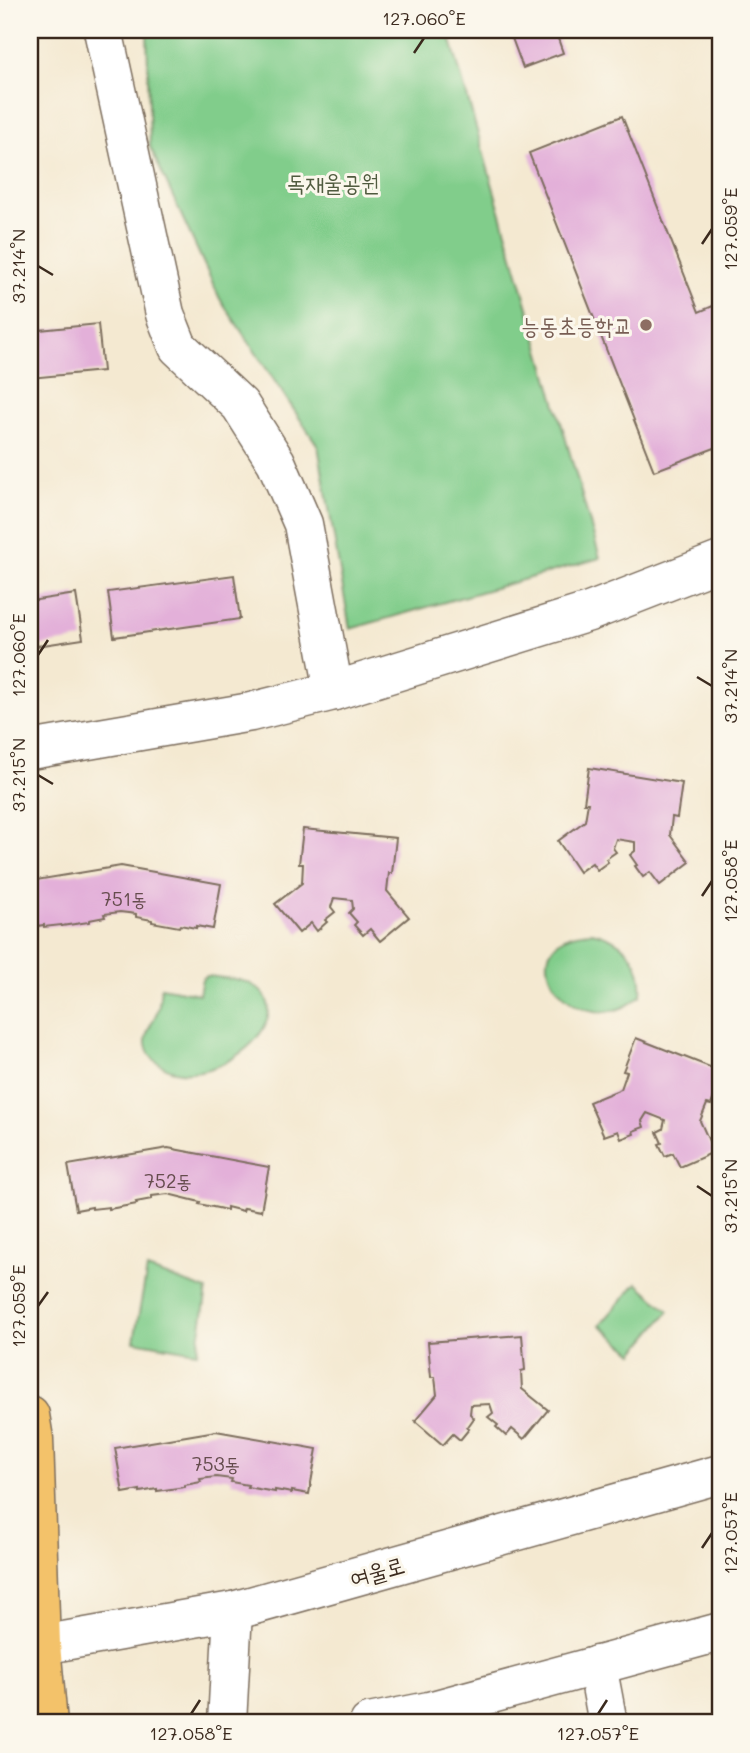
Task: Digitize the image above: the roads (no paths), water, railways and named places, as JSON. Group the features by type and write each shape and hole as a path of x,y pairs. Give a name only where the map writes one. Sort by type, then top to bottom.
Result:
{"main road":[{"path":"31,1435 35,1646 48,1723"}],"street":[{"path":"103,30 165,314 178,347 240,405 276,462 303,524 334,691"},
{"path":"30,750 251,712 334,691 589,612 720,561"},
{"name":"여울로","path":"35,1646 233,1611 720,1474"},
{"path":"227,1723 233,1611"},
{"path":"369,1723 430,1717 597,1665 720,1632"},
{"path":"597,1665 608,1723"}],"place":[{"name":"능동초등학교","path":"646,325"}],"park label":[{"name":"독재울공원","path":"333,182"}]}
